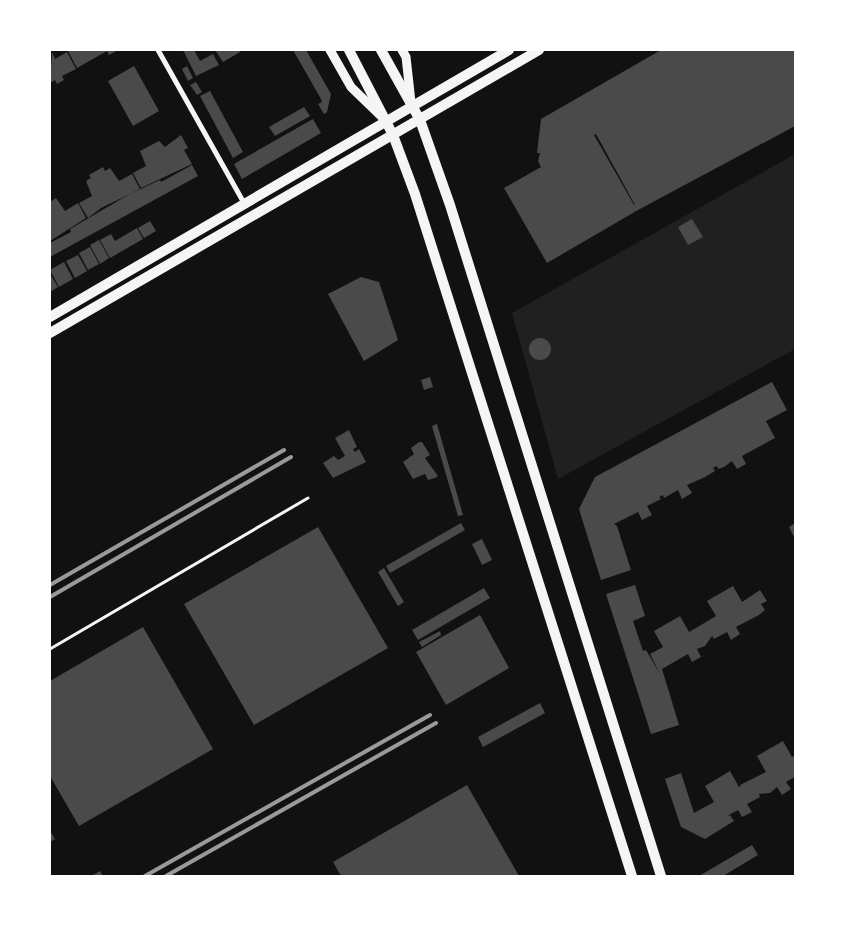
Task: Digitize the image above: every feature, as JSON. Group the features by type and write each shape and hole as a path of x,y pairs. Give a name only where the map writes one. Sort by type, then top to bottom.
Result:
{"main road":[{"path":"349,50 393,135 427,232 632,876"},
{"path":"381,50 420,120 450,205 661,876"},
{"path":"50,316 509,50"},
{"path":"50,333 539,50"}],"street":[{"path":"158,50 244,203"},
{"path":"330,50 351,87 385,121"},
{"path":"402,50 406,57 412,105"}],"lane":[{"path":"51,647 308,498"}],"shaded area":[{"path":"795,154 795,349 558,479 512,313"}],"building":[{"path":"118,50 109,55 107,51 77,68 68,51"},
{"path":"183,50 194,50 200,61 213,54 219,65 196,76"},
{"path":"215,50 239,50 240,52 223,62"},
{"path":"293,50 306,50 331,94 327,112 324,114 318,104 322,102 321,99"},
{"path":"661,50 795,50 795,126 638,210 547,263 504,188 541,167 538,161 540,153 537,153 541,119","holes":["596,134 634,205 594,135"]},
{"path":"52,52 55,59 67,52 76,69 62,76 64,80 57,84 55,80 50,83"},
{"path":"134,66 159,111 133,126 108,81"},
{"path":"187,66 193,78 188,81 182,69"},
{"path":"196,82 202,92 197,95 190,85"},
{"path":"210,91 243,152 233,158 200,96"},
{"path":"304,107 310,116 275,136 269,127"},
{"path":"313,119 321,133 242,179 234,164"},
{"path":"181,135 188,148 184,150 192,164 141,188 133,173 146,166 140,151 159,141 165,147"},
{"path":"192,165 198,176 50,257 50,243 71,232 70,229 128,195 160,180 161,182"},
{"path":"103,167 105,171 110,168 119,181 132,174 140,189 101,208 88,218 79,203 92,196 86,181 91,178 89,175"},
{"path":"56,198 65,211 78,203 86,218 50,241 50,202"},
{"path":"692,219 703,237 688,245 678,227"},
{"path":"150,221 156,231 144,238 138,228"},
{"path":"137,228 143,239 110,258 100,240 111,234 115,241"},
{"path":"99,240 109,258 100,264 90,245"},
{"path":"90,247 99,264 88,270 79,253"},
{"path":"78,255 87,271 75,278 66,261"},
{"path":"64,262 73,279 59,287 50,270"},
{"path":"50,274 58,287 50,292"},
{"path":"361,277 379,282 398,340 364,361 328,294"},
{"path":"536,338 544,338 551,345 551,353 544,360 536,360 529,353 529,345"},
{"path":"430,377 433,387 424,390 421,380"},
{"path":"772,382 787,410 766,421 775,438 742,456 746,464 737,469 732,461 724,467 718,469 717,466 713,468 715,471 687,485 692,493 682,499 678,490 664,498 663,495 659,497 661,499 647,506 652,515 642,520 638,512 614,524 617,526 631,570 601,580 579,509 595,477"},
{"path":"437,424 463,515 458,516 432,426"},
{"path":"349,430 357,447 353,449 355,452 359,449 366,462 333,478 323,463 334,456 338,460 345,456 335,438"},
{"path":"422,442 430,455 425,458 438,476 435,478 428,480 425,474 413,479 403,462 414,454 411,448"},
{"path":"461,523 465,530 390,573 386,566"},
{"path":"795,523 795,539 789,527"},
{"path":"318,527 388,648 254,725 184,604"},
{"path":"482,539 492,560 482,565 472,544"},
{"path":"384,568 404,602 398,606 378,572"},
{"path":"635,585 645,616 633,621 643,651 646,650 660,674 650,654 663,647 654,631 680,616 689,632 691,631 716,616 707,601 733,586 742,602 760,590 767,601 761,604 765,610 736,627 740,634 731,640 727,632 714,639 712,636 705,646 697,649 701,657 692,662 688,654 662,669 679,725 651,734 606,594"},
{"path":"484,588 490,598 418,640 412,630"},
{"path":"480,615 509,668 446,705 416,652"},
{"path":"143,627 213,749 79,826 50,776 50,681"},
{"path":"440,631 441,635 422,647 419,642"},
{"path":"540,703 545,713 483,747 478,737"},
{"path":"783,741 792,757 795,755 795,777 786,782 791,789 782,795 777,787 770,793 759,794 760,797 747,804 752,812 742,817 738,810 725,817 730,815 734,821 705,839 681,827 665,779 681,773 694,813 714,802 705,786 730,771 739,787 766,772 757,756"},
{"path":"467,785 519,876 341,876 333,862"},
{"path":"50,831 55,839 50,842"},
{"path":"752,845 758,855 723,876 699,876"},
{"path":"100,871 103,876 91,876"}],"railway":[{"path":"50,585 284,450"},
{"path":"50,597 291,457"},
{"path":"145,876 430,715"},
{"path":"166,876 436,723"}]}
